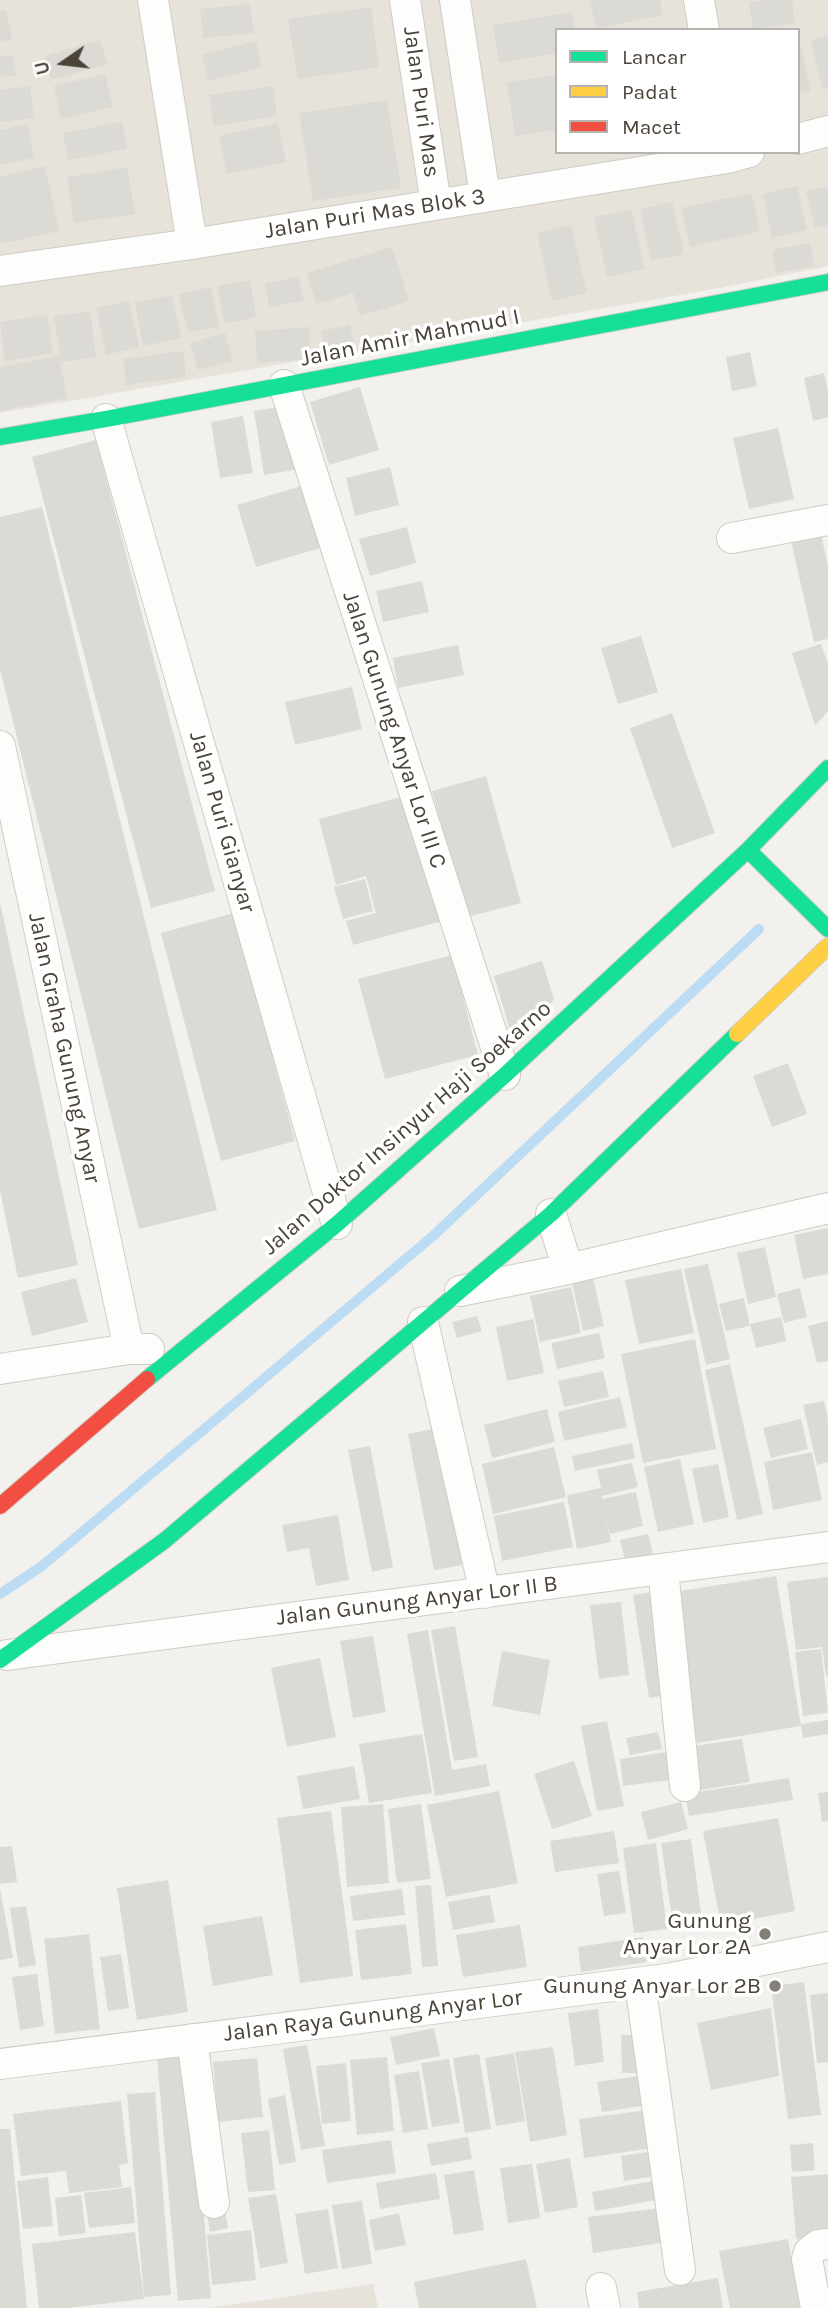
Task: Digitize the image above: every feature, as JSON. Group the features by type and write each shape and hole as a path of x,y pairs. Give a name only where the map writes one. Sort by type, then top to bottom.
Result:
{"main road":[{"name":"Jalan Amir Mahmud I","path":"0,437 828,282"},
{"name":"Jalan Doktor Insinyur Haji Soekarno","path":"0,1506 181,1350 337,1224 505,1074 748,850 828,768"},
{"path":"748,850 828,929"},
{"path":"3,1658 164,1541 551,1214 828,946"}],"street":[{"path":"153,0 192,244"},
{"name":"Jalan Puri Mas","path":"405,0 436,204"},
{"path":"455,0 485,196"},
{"path":"699,0 704,28"},
{"path":"800,138 828,131"},
{"name":"Jalan Puri Mas Blok 3","path":"0,271 192,244 734,154"},
{"name":"Jalan Gunung Anyar Lor III C","path":"284,385 505,1074"},
{"name":"Jalan Puri Gianyar","path":"106,419 337,1224"},
{"path":"732,538 828,520"},
{"name":"Jalan Graha Gunung Anyar","path":"0,746 129,1349"},
{"path":"460,1291 568,1269 828,1208"},
{"path":"551,1214 568,1269"},
{"path":"423,1322 485,1593"},
{"path":"0,1369 129,1349 181,1350"},
{"name":"Jalan Gunung Anyar Lor II B","path":"3,1658 828,1547"},
{"path":"663,1569 685,1786"},
{"name":"Jalan Raya Gunung Anyar Lor","path":"0,2064 640,1983 828,1947"},
{"path":"640,1983 680,2270"},
{"path":"192,2039 214,2203"},
{"path":"816,2308 807,2259 809,2252 823,2244"}],"shaded area":[{"path":"0,0 828,0 828,266 720,288 0,413"},
{"path":"373,2284 378,2308 209,2308"}],"building":[{"path":"590,0 660,0 663,15 596,28"},
{"path":"792,0 795,24 753,28 749,2"},
{"path":"250,4 254,33 203,38 200,9"},
{"path":"371,7 379,67 298,79 288,19"},
{"path":"6,10 12,40 0,41 0,11"},
{"path":"572,12 575,28 555,28 555,53 499,63 493,25"},
{"path":"828,36 828,88 822,89 811,40"},
{"path":"100,40 108,64 51,80 45,56"},
{"path":"256,41 262,67 208,81 202,55"},
{"path":"800,44 811,91 800,94"},
{"path":"13,55 16,75 0,77 0,56"},
{"path":"105,74 113,107 61,119 54,86"},
{"path":"555,75 555,130 515,136 507,82"},
{"path":"30,86 34,118 0,122 0,90"},
{"path":"273,86 277,116 214,126 209,95"},
{"path":"387,100 401,188 313,201 299,113"},
{"path":"122,122 127,149 68,160 63,133"},
{"path":"278,123 286,162 227,174 219,136"},
{"path":"28,124 34,158 0,165 0,130"},
{"path":"45,166 59,231 0,244 0,177"},
{"path":"127,167 135,214 74,223 67,177"},
{"path":"797,186 807,230 772,238 763,194"},
{"path":"828,186 828,225 815,228 806,191"},
{"path":"751,193 760,231 690,247 681,208"},
{"path":"672,202 684,254 651,261 640,209"},
{"path":"631,209 645,269 607,277 594,217"},
{"path":"571,225 587,293 552,301 537,233"},
{"path":"810,243 814,266 776,273 772,250"},
{"path":"392,247 409,301 360,316 353,293 316,304 307,273"},
{"path":"299,277 304,301 269,307 265,283"},
{"path":"250,280 256,317 225,324 217,286"},
{"path":"211,287 219,326 188,333 179,294"},
{"path":"172,295 181,338 143,346 135,303"},
{"path":"129,301 139,347 106,355 96,308"},
{"path":"90,311 96,357 61,362 54,316"},
{"path":"47,315 53,353 5,361 0,322"},
{"path":"350,325 354,348 325,353 321,331"},
{"path":"309,327 311,359 257,363 255,331"},
{"path":"225,333 233,361 198,370 190,343"},
{"path":"183,351 186,377 126,385 123,359"},
{"path":"750,352 757,386 732,391 726,357"},
{"path":"59,356 67,398 0,411 0,367"},
{"path":"824,373 828,391 828,417 813,421 804,378"},
{"path":"360,387 379,450 329,465 310,402"},
{"path":"290,405 300,469 264,475 254,411"},
{"path":"243,416 253,473 220,478 211,422"},
{"path":"778,428 794,499 749,509 733,438"},
{"path":"96,440 215,891 151,908 32,457"},
{"path":"390,467 399,505 355,516 346,478"},
{"path":"302,486 320,548 256,567 237,505"},
{"path":"42,507 217,1210 139,1229 0,669 0,517"},
{"path":"407,527 416,563 370,576 359,539"},
{"path":"821,534 828,566 828,639 814,642 791,541"},
{"path":"422,581 429,612 383,622 376,591"},
{"path":"641,636 658,692 618,704 601,648"},
{"path":"821,644 828,663 828,711 815,726 792,653"},
{"path":"458,645 464,675 398,688 393,658"},
{"path":"352,687 362,729 295,745 285,702"},
{"path":"672,713 715,833 672,848 630,728"},
{"path":"486,776 521,903 467,917 432,791"},
{"path":"405,796 446,920 353,945 346,921 376,913 366,876 336,885 319,819"},
{"path":"365,879 373,911 343,919 334,887"},
{"path":"0,902 78,1265 18,1278 0,1190"},
{"path":"234,913 295,1141 221,1161 161,933"},
{"path":"452,955 478,1055 385,1079 358,979"},
{"path":"542,961 554,999 533,1030 512,1037 494,976"},
{"path":"788,1063 807,1114 772,1127 753,1076"},
{"path":"828,1228 828,1274 803,1279 794,1235"},
{"path":"765,1247 776,1297 748,1304 737,1253"},
{"path":"708,1264 730,1359 706,1365 684,1269"},
{"path":"681,1269 694,1333 639,1344 625,1280"},
{"path":"76,1278 88,1322 32,1336 21,1292"},
{"path":"593,1278 604,1326 583,1331 572,1283"},
{"path":"571,1287 581,1333 540,1342 530,1296"},
{"path":"800,1288 807,1317 784,1323 777,1294"},
{"path":"744,1298 750,1326 726,1331 719,1304"},
{"path":"477,1316 482,1331 457,1338 452,1322"},
{"path":"781,1317 786,1341 756,1348 750,1324"},
{"path":"533,1319 544,1373 507,1381 496,1327"},
{"path":"828,1321 828,1361 817,1363 808,1326"},
{"path":"599,1333 605,1358 557,1369 551,1343"},
{"path":"695,1339 716,1449 643,1463 621,1354"},
{"path":"730,1364 763,1514 737,1520 705,1370"},
{"path":"603,1371 609,1397 564,1407 558,1381"},
{"path":"620,1397 627,1427 564,1441 558,1412"},
{"path":"824,1401 828,1420 828,1462 817,1465 803,1405"},
{"path":"547,1409 555,1442 492,1458 484,1425"},
{"path":"801,1419 808,1449 771,1458 763,1428"},
{"path":"443,1427 469,1564 434,1570 408,1434"},
{"path":"632,1443 635,1458 575,1471 572,1456"},
{"path":"370,1446 393,1567 372,1572 348,1450"},
{"path":"554,1447 566,1497 493,1514 482,1464"},
{"path":"812,1452 822,1500 773,1510 764,1462"},
{"path":"680,1459 694,1524 658,1532 644,1467"},
{"path":"632,1463 638,1487 602,1496 602,1499 636,1492 643,1526 610,1534 606,1520 611,1542 577,1549 567,1495 601,1488 597,1470"},
{"path":"718,1464 729,1517 703,1523 692,1469"},
{"path":"564,1502 573,1547 502,1561 494,1516"},
{"path":"338,1515 349,1580 316,1586 309,1548 287,1552 282,1525"},
{"path":"648,1534 656,1566 628,1573 620,1540"},
{"path":"776,1576 801,1726 697,1743 673,1592"},
{"path":"828,1577 826,1676 822,1647 796,1650 787,1582"},
{"path":"659,1591 675,1694 649,1698 633,1595"},
{"path":"621,1602 629,1675 599,1679 590,1605"},
{"path":"455,1626 478,1757 454,1761 431,1630"},
{"path":"428,1630 452,1770 486,1764 490,1786 435,1796 407,1634"},
{"path":"373,1636 386,1712 353,1718 340,1641"},
{"path":"821,1649 828,1713 803,1716 795,1652"},
{"path":"502,1651 550,1660 540,1715 492,1706"},
{"path":"320,1658 336,1737 287,1747 271,1668"},
{"path":"828,1720 828,1734 803,1738 801,1724"},
{"path":"607,1721 624,1806 597,1811 581,1726"},
{"path":"658,1732 662,1749 630,1755 626,1738"},
{"path":"422,1734 432,1793 369,1803 359,1744"},
{"path":"742,1739 750,1782 694,1791 687,1747"},
{"path":"667,1752 671,1780 623,1786 620,1759"},
{"path":"574,1761 592,1816 552,1829 534,1774"},
{"path":"354,1766 360,1799 303,1809 297,1776"},
{"path":"789,1778 793,1800 689,1816 685,1794"},
{"path":"499,1791 518,1883 446,1897 427,1805"},
{"path":"828,1792 828,1821 822,1822 818,1793"},
{"path":"681,1802 688,1829 648,1840 641,1812"},
{"path":"383,1804 389,1883 347,1887 341,1807"},
{"path":"421,1804 431,1879 397,1883 388,1809"},
{"path":"331,1811 353,1976 300,1983 277,1818"},
{"path":"778,1818 795,1911 721,1925 703,1831"},
{"path":"614,1831 619,1863 555,1872 550,1841"},
{"path":"691,1839 701,1914 672,1918 661,1843"},
{"path":"656,1843 667,1929 634,1933 623,1848"},
{"path":"12,1846 17,1882 0,1884 0,1847"},
{"path":"619,1871 626,1913 604,1916 597,1874"},
{"path":"168,1880 188,2012 137,2020 117,1888"},
{"path":"431,1885 438,1966 422,1967 415,1886"},
{"path":"0,1889 13,1958 0,1960"},
{"path":"402,1889 405,1915 353,1921 350,1896"},
{"path":"490,1895 495,1922 453,1930 448,1902"},
{"path":"26,1906 36,1965 19,1968 10,1908"},
{"path":"262,1916 273,1975 213,1986 203,1926"},
{"path":"406,1924 412,1974 361,1980 355,1930"},
{"path":"520,1925 527,1967 463,1977 456,1935"},
{"path":"89,1934 100,2029 55,2034 44,1939"},
{"path":"643,1937 647,1962 581,1972 578,1947"},
{"path":"121,1954 129,2008 108,2011 100,1957"},
{"path":"37,1974 44,2026 20,2030 12,1977"},
{"path":"804,1982 821,2115 788,2119 771,1986"},
{"path":"828,1993 828,2062 817,2063 810,1995"},
{"path":"771,2008 779,2076 711,2090 697,2023"},
{"path":"598,2009 604,2062 575,2066 568,2013"},
{"path":"434,2028 440,2056 396,2065 390,2037"},
{"path":"621,2035 644,2035 645,2073 622,2073"},
{"path":"307,2045 325,2146 301,2150 283,2049"},
{"path":"553,2047 567,2135 530,2142 515,2052"},
{"path":"514,2053 525,2121 496,2126 485,2058"},
{"path":"479,2054 491,2129 465,2133 453,2058"},
{"path":"190,2055 211,2298 178,2301 157,2058"},
{"path":"387,2057 394,2131 357,2135 350,2060"},
{"path":"257,2058 263,2117 218,2122 213,2062"},
{"path":"449,2059 460,2123 432,2127 421,2063"},
{"path":"346,2063 351,2121 322,2124 316,2066"},
{"path":"419,2071 428,2129 403,2133 394,2075"},
{"path":"646,2075 649,2105 602,2112 597,2082"},
{"path":"155,2092 171,2295 144,2297 127,2094"},
{"path":"285,2095 296,2162 279,2165 268,2099"},
{"path":"121,2101 128,2163 119,2165 122,2187 69,2193 66,2171 21,2176 13,2114"},
{"path":"655,2109 660,2147 584,2158 579,2119"},
{"path":"0,2129 10,2129 27,2308 0,2308"},
{"path":"269,2130 275,2190 248,2192 241,2133"},
{"path":"468,2137 472,2159 431,2166 427,2144"},
{"path":"391,2140 396,2173 327,2183 322,2150"},
{"path":"813,2143 815,2170 792,2172 790,2145"},
{"path":"654,2151 657,2176 624,2181 621,2156"},
{"path":"570,2158 578,2207 545,2213 536,2164"},
{"path":"532,2164 540,2218 508,2223 500,2168"},
{"path":"474,2170 484,2230 454,2235 444,2175"},
{"path":"436,2173 440,2199 380,2209 376,2183"},
{"path":"828,2174 828,2236 796,2239 791,2177"},
{"path":"48,2177 53,2226 23,2229 17,2181"},
{"path":"653,2181 656,2200 595,2211 592,2192"},
{"path":"131,2187 135,2223 89,2228 84,2193"},
{"path":"276,2194 288,2263 260,2268 248,2198"},
{"path":"81,2195 86,2233 59,2236 55,2198"},
{"path":"362,2201 372,2264 342,2269 332,2205"},
{"path":"224,2205 228,2228 210,2232 206,2208"},
{"path":"670,2207 674,2241 593,2253 588,2217"},
{"path":"328,2209 338,2268 305,2274 295,2214"},
{"path":"399,2213 406,2245 375,2251 369,2220"},
{"path":"251,2230 256,2280 212,2285 207,2235"},
{"path":"135,2232 144,2299 68,2308 39,2308 32,2244"},
{"path":"788,2239 800,2308 730,2308 719,2251"},
{"path":"526,2259 537,2308 419,2308 414,2282"},
{"path":"718,2278 723,2308 639,2308 637,2292"}],"waterway":[{"path":"0,1594 42,1566 433,1236 759,929"}],"traffic: fast":[{"path":"0,437 828,282"},
{"path":"147,1379 337,1224 505,1075 748,850 828,768"},
{"path":"748,850 828,929"},
{"path":"0,1660 164,1541 551,1214 737,1034"}],"traffic: slow":[{"path":"737,1034 828,946"}],"traffic: jam":[{"path":"0,1506 147,1379"}],"place":[{"name":"Gunung Anyar Lor 2A","path":"765,1934"},
{"name":"Gunung Anyar Lor 2B","path":"775,1986"}]}
